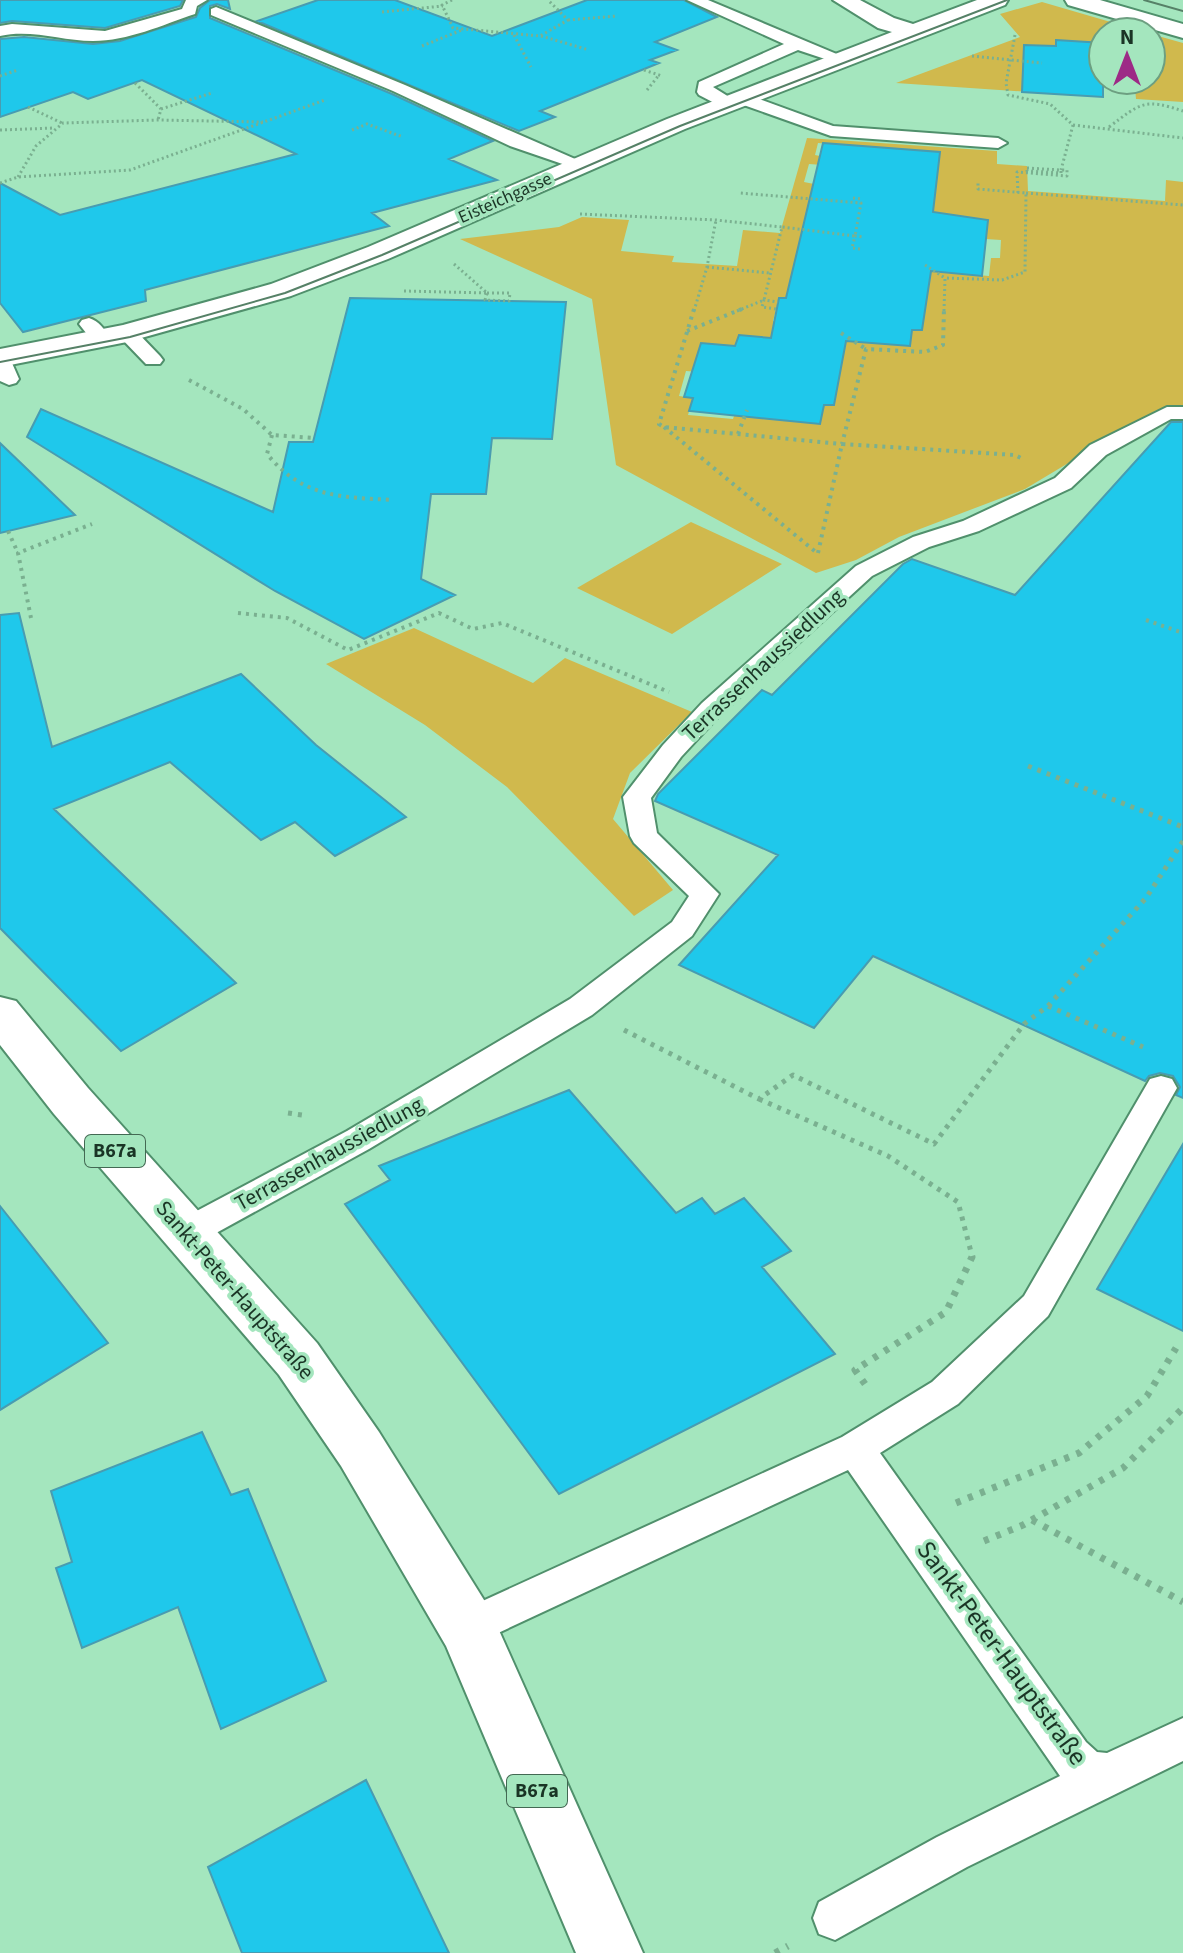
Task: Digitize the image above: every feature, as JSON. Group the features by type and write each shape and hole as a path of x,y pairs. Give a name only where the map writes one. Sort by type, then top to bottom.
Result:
{"street":[{"path":"844,0 886,23 914,32"},
{"name":"Eisteichgasse","path":"3,365 105,332 281,290 378,253 736,101 997,0"},
{"path":"1076,0 1183,31"},
{"name":"Sankt-Peter-Hauptstraße","path":"0,1013 71,1101 298,1359 360,1449 468,1628 557,1838 610,1953"}],"lane":[{"path":"695,0 843,60"},
{"path":"0,31 22,26 96,36 196,3 218,6 516,142 580,165"},
{"path":"798,44 705,85 705,92 831,131 998,143"},
{"path":"385,82 422,80"},
{"path":"105,332 153,360"},
{"name":"Terrassenhaussiedlung","path":"186,1233 358,1140 581,1007 682,929 705,894 644,836 637,797 672,751 711,709 864,571 921,542 971,526 1063,483 1098,450 1167,413 1183,413"},
{"path":"468,1628 855,1449 945,1393 1036,1306 1158,1070"},
{"name":"Sankt-Peter-Hauptstraße","path":"855,1449 1071,1757 1088,1773 1109,1774 1183,1739"},
{"path":"835,1918 938,1859 1109,1774"}],"path":[{"path":"382,12 443,6 452,0"},
{"path":"548,0 568,20"},
{"path":"443,6 453,28 540,36 589,50"},
{"path":"540,36 568,20 617,16"},
{"path":"1012,23 1016,38 1006,83 1008,95 1050,104 1073,125 1183,138"},
{"path":"422,46 463,29"},
{"path":"514,35 531,67"},
{"path":"970,56 1042,63"},
{"path":"644,70 669,78"},
{"path":"0,183 18,177 130,170 385,82"},
{"path":"135,83 161,109"},
{"path":"161,109 212,93"},
{"path":"1108,128 1141,103 1156,102 1183,111"},
{"path":"28,107 63,123 158,120 268,122"},
{"path":"158,120 161,109"},
{"path":"18,177 20,166 54,128 63,123"},
{"path":"1018,193 1017,172 1067,176 1067,170 1056,169 1027,168 1027,171 1061,173 1061,169 1071,140 1073,125"},
{"path":"0,130 54,128"},
{"path":"978,177 978,189 1183,205"},
{"path":"740,193 862,199"},
{"path":"925,265 945,278 1002,280 1025,272 1026,193"},
{"path":"853,198 862,199"},
{"path":"860,249 852,248 862,199"},
{"path":"568,216 583,214 716,220 863,237"},
{"path":"716,220 707,267 659,424 818,553 866,349"},
{"path":"776,309 762,307 782,227"},
{"path":"445,256 487,292"},
{"path":"707,267 770,273"},
{"path":"841,333 866,349 925,352 943,345 945,278"},
{"path":"400,291 487,292 510,293 509,301 485,300 487,292"},
{"path":"687,331 764,300 778,302"},
{"path":"153,360 243,409 272,435 315,438"},
{"path":"672,381 683,381"},
{"path":"669,391 680,392"},
{"path":"738,434 747,410"},
{"path":"664,427 842,444 1015,455"},
{"path":"272,435 267,454 281,471 331,497 393,500"},
{"path":"18,553 92,524"},
{"path":"8,531 18,553 31,618"},
{"path":"238,613 287,618 348,650 439,613 473,629 502,623 711,709"},
{"path":"1146,620 1183,633"},
{"path":"1028,766 1183,827"},
{"path":"759,1099 793,1075 934,1144 1024,1024 1048,1006 1146,898 1183,841"},
{"path":"1048,1006 1158,1070"},
{"path":"581,1007 759,1099 888,1156 958,1202 972,1257 946,1312 855,1370 964,1516"},
{"path":"955,1503 1079,1453 1147,1396 1176,1348"},
{"path":"973,1529 982,1541 1032,1519 1123,1468 1183,1408"},
{"path":"1032,1519 1183,1602"}],"shaded area":[{"path":"1042,2 1090,16 1087,16 1087,42 1056,40 1056,46 1026,45 1029,92 896,83 1020,37 1000,14"},
{"path":"1167,38 1183,43 1183,102 1136,99 1136,96 1167,96"},
{"path":"807,138 997,151 997,164 1027,166 1028,191 1165,201 1166,180 1183,182 1183,408 1157,410 1025,489 899,537 856,560 816,573 616,465 592,299 460,239 559,227 582,217 629,220 621,251 674,256 672,262 737,266 743,230 780,233","holes":["818,143 937,152 922,211 988,220 986,239 1001,240 1000,258 991,258 989,276 943,272 918,264 922,330 912,330 909,346 860,342 832,332 839,379 834,405 824,405 820,424 771,419 736,410 733,419 688,415 693,398 679,396 686,371 737,375 696,359 701,343 735,346 739,335 780,338 784,323 773,321 779,298 830,302 814,184 804,182 809,164 823,165 825,157 815,155"]},
{"path":"691,522 782,564 672,634 577,588"},
{"path":"414,628 533,683 565,658 692,712 630,773 613,819 673,890 634,916 507,787 425,725 326,664"}],"building":[{"path":"0,0 183,0 180,6 105,28 12,21 0,23"},
{"path":"210,0 228,0 230,9 217,4 210,6 210,18 392,94 493,141 449,159 497,180 372,213 389,226 145,290 146,301 23,332 0,303 0,183 60,215 296,154 142,80 88,99 73,92 0,117 0,39 24,37 93,44 120,41 196,17 200,8"},
{"path":"318,0 395,0 492,36 587,0 684,0 717,17 655,42 677,50 650,60 659,63 540,111 555,117 519,131 257,21"},
{"path":"1056,40 1087,42 1087,96 1103,97 1022,92 1024,45 1056,46"},
{"path":"823,143 940,152 933,212 988,220 982,276 931,271 922,330 912,330 910,346 846,341 834,405 824,405 820,424 689,411 693,398 684,397 701,343 735,346 739,335 771,338 779,298 786,298"},
{"path":"350,298 566,302 552,439 492,438 486,494 431,494 421,579 455,595 364,639 275,591 27,437 41,409 273,512 289,442 313,442"},
{"path":"1171,422 1183,422 1183,1098 1176,1095 1180,1087 1173,1076 1160,1073 1149,1076 1145,1081 873,956 814,1028 679,965 778,855 655,801 658,794 762,690 772,695 903,564 912,559 1015,595"},
{"path":"0,443 75,515 0,533"},
{"path":"19,613 52,747 241,674 316,745 406,817 335,856 295,822 261,840 170,762 54,809 236,983 121,1051 0,928 0,615"},
{"path":"569,1090 676,1213 702,1198 715,1214 744,1198 791,1251 762,1267 835,1354 559,1494 345,1204 390,1180 379,1166"},
{"path":"1183,1144 1183,1331 1097,1289"},
{"path":"0,1206 108,1343 0,1410"},
{"path":"202,1432 231,1495 248,1489 326,1681 221,1729 178,1607 82,1648 56,1568 72,1562 51,1491"},
{"path":"366,1780 449,1953 242,1953 208,1867"}],"tram line":[{"path":"0,362 130,337 285,293 382,255 680,126 1007,0"},
{"path":"1144,0 1183,11"}]}
